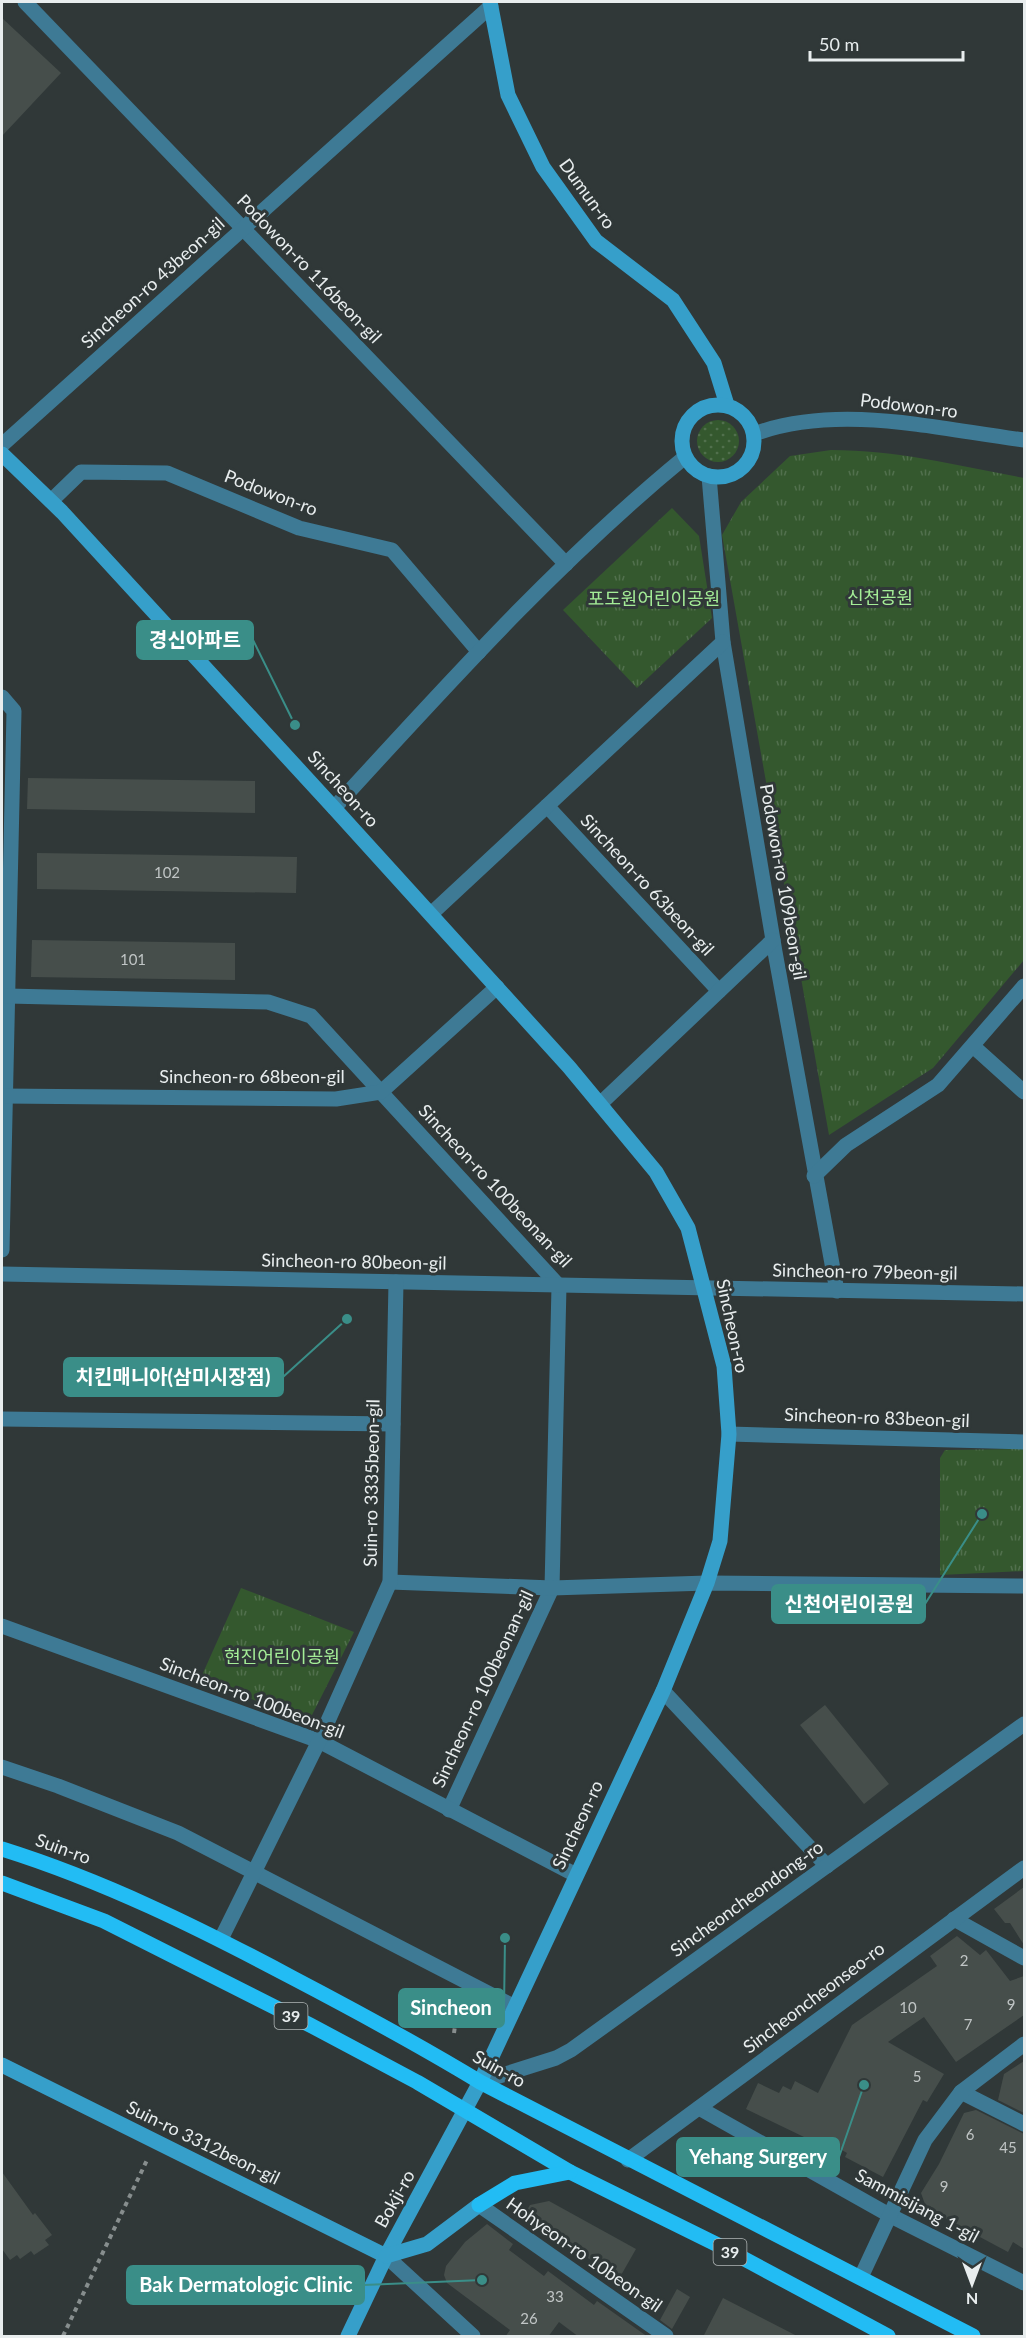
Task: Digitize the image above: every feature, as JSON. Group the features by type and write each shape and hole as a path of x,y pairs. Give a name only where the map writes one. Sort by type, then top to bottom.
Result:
{"main road":[{"name":"Suin-ro","path":"2,1849 50,1864 141,1901 221,1940 410,2040 480,2082 628,2160 861,2277 973,2337"},
{"name":"39","path":"2,1883 104,1921 309,2025 417,2082 570,2172 724,2248 888,2337"},
{"path":"479,2205 515,2183 570,2172"}],"street":[{"name":"Podowon-ro 116beon-gil","path":"25,2 566,564"},
{"name":"Sincheon-ro 43beon-gil","path":"2,445 490,4"},
{"name":"Dumun-ro","path":"490,4 508,94 543,167 596,241 673,300 714,363 727,405"},
{"path":"727,405 745,416 754,434 754,445 747,464 730,475 709,476 699,473 685,457 681,437 689,418 706,406 727,405"},
{"name":"Podowon-ro","path":"754,434 777,426 855,418 1024,440"},
{"name":"Sincheon-ro","path":"2,454 51,501 497,987 600,1104 656,1172 688,1228 724,1366 729,1434 720,1541 707,1583 663,1691 480,2082"},
{"path":"334,808 479,652 566,564 638,496 685,457"},
{"name":"Podowon-ro","path":"51,501 81,472 167,473 299,528 392,550 479,652"},
{"name":"Podowon-ro 109beon-gil","path":"709,476 723,642 814,1176 837,1291"},
{"path":"431,915 723,642"},
{"path":"2,697 14,711 5,937 8,996 3,1096 2,1250"},
{"name":"Sincheon-ro 63beon-gil","path":"547,806 719,991"},
{"path":"600,1104 773,940"},
{"path":"814,1176 846,1145 938,1085 974,1047 1024,986"},
{"path":"381,1092 497,987"},
{"name":"Sincheon-ro 100beonan-gil","path":"8,996 268,1002 311,1016 560,1286 552,1588 449,1810"},
{"path":"974,1047 1024,1092"},
{"name":"Sincheon-ro 68beon-gil","path":"3,1096 336,1100 381,1092"},
{"name":"Sincheon-ro 80beon-gil","path":"2,1274 705,1289"},
{"name":"Suin-ro 3335beon-gil","path":"221,1940 319,1741 390,1582 396,1282"},
{"name":"Sincheon-ro 79beon-gil","path":"705,1289 1024,1294"},
{"path":"2,1419 393,1424"},
{"name":"Sincheon-ro 83beon-gil","path":"729,1434 1024,1442"},
{"path":"390,1582 552,1588 707,1583 1024,1586"},
{"name":"Sincheon-ro 100beon-gil","path":"2,1626 319,1741 576,1875"},
{"path":"663,1691 827,1866"},
{"name":"Sincheoncheondong-ro","path":"480,2082 556,2058 570,2050 1024,1724"},
{"path":"2,1767 58,1786 178,1833 515,2007"},
{"name":"Sincheoncheonseo-ro","path":"628,2160 1024,1868"},
{"path":"954,1919 1024,1958"},
{"path":"861,2277 925,2140 962,2092 1024,2044"},
{"name":"Suin-ro 3312beon-gil","path":"2,2065 386,2256"},
{"name":"Bokji-ro","path":"348,2337 386,2256 480,2082"},
{"path":"962,2092 1024,2124"},
{"name":"Sammisijang 1-gil","path":"699,2108 891,2216 1024,2283"},
{"path":"386,2256 427,2244 479,2205"},
{"name":"Hohyeon-ro 10beon-gil","path":"479,2205 666,2337"},
{"path":"386,2256 473,2337"}],"path":[{"path":"454,2033 458,2004"},
{"path":"63,2337 148,2158"}],"green space":[{"path":"718,420 726,421 733,426 738,433 738,449 733,456 726,461 718,462 710,461 703,456 698,449 697,441 698,433 703,426 710,421"},
{"name":"신천공원","path":"831,450 904,456 1024,478 1024,960 933,1068 829,1135 722,535 741,502 790,456"},
{"name":"포도원어린이공원","path":"672,508 699,536 712,618 637,688 563,610"},
{"path":"1024,1449 1024,1571 940,1575 940,1458 945,1450"},
{"name":"현진어린이공원","path":"241,1588 354,1632 312,1715 302,1719 204,1680 203,1673"}],"building":[{"path":"2,18 61,73 2,136"},
{"path":"28,778 255,781 255,813 27,809"},
{"path":"37,853 297,857 296,893 37,889"},
{"path":"32,940 235,943 235,980 31,977"},
{"path":"825,1705 889,1784 864,1804 800,1725"},
{"path":"1024,1887 1024,1945 1010,1923 1005,1923 994,1909"},
{"path":"957,1936 980,1955 986,1950 1010,1981 1024,1976 1024,2015 956,2062 924,2017 888,2042 944,2074 927,2102 923,2100 883,2177 845,2157 847,2153 828,2142 812,2144 804,2137 746,2109 758,2083 779,2093 783,2086 791,2090 795,2081 818,2093 852,2025 937,1966 930,1956"},
{"path":"1024,2061 1024,2113 998,2100 1004,2074"},
{"path":"976,2110 1024,2134 1024,2249 1013,2242 1008,2252 950,2221 926,2207 921,2193 939,2164 964,2113"},
{"path":"2,2172 33,2215 35,2213 52,2235 45,2240 49,2245 34,2255 31,2251 20,2259 17,2255 10,2260 2,2249"},
{"path":"549,2201 636,2249 620,2277 522,2219 530,2205"},
{"path":"487,2224 513,2244 509,2250 544,2276 548,2271 594,2305 597,2301 648,2337 579,2337 559,2322 548,2337 505,2337 510,2330 447,2283 444,2275 446,2266 465,2242"},
{"path":"677,2289 690,2297 672,2329 660,2320"},
{"path":"723,2298 799,2337 703,2337"}],"place":[{"name":"경신아파트","path":"295,725"},
{"name":"치킨매니아(삼미시장점)","path":"347,1319"},
{"name":"신천어린이공원","path":"982,1514"},
{"name":"Sincheon","path":"505,1938"},
{"name":"Yehang Surgery","path":"864,2085"},
{"name":"Bak Dermatologic Clinic","path":"482,2280"}]}
